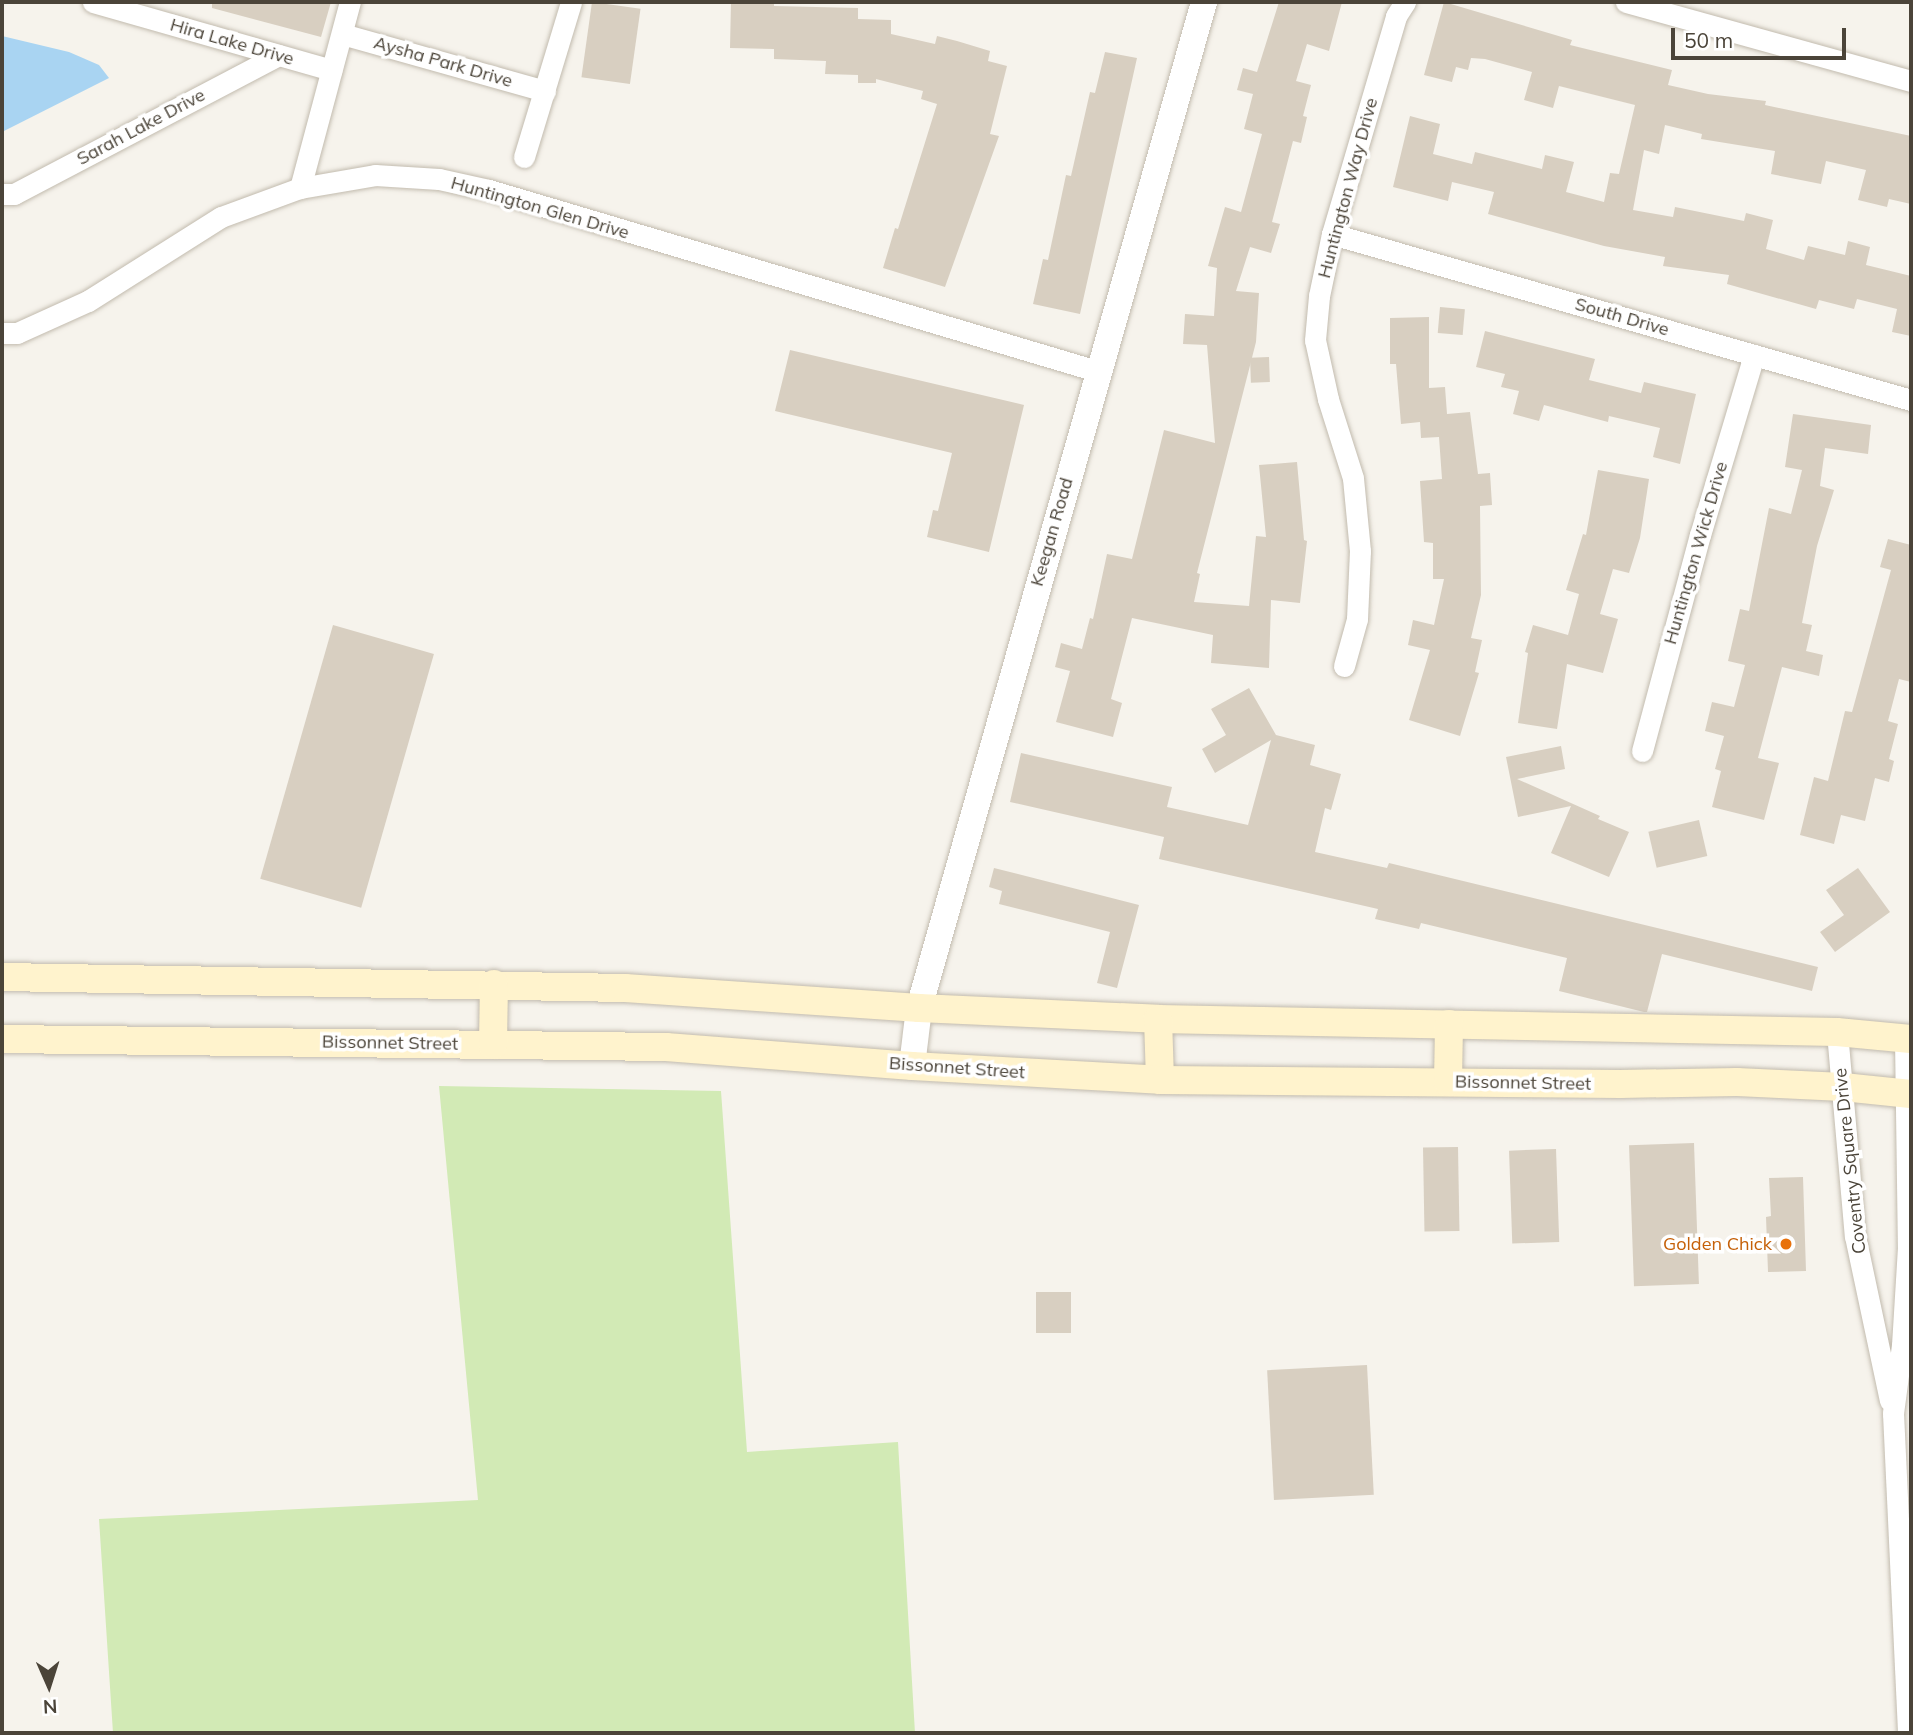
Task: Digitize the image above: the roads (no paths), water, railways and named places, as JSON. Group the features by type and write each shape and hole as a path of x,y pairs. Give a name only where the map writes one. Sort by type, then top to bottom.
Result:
{"main road":[{"path":"2,977 625,988 919,1008 1158,1019 1837,1032 1908,1038"},
{"path":"493,1045 494,984"},
{"path":"1158,1019 1160,1080"},
{"path":"1448,1082 1449,1024"},
{"name":"Bissonnet Street","path":"2,1039 666,1047 912,1066 1160,1080 1737,1082 1843,1087 1910,1094"}],"street":[{"name":"Hira Lake Drive","path":"93,2 332,70"},
{"path":"300,188 351,2"},
{"path":"524,158 571,2"},
{"name":"Keegan Road","path":"912,1066 919,1008 1097,371 1204,2"},
{"name":"Huntington Way Drive","path":"1344,666 1357,619 1360,551 1356,503 1353,478 1328,399 1315,340 1332,234 1396,16 1405,2"},
{"path":"1626,2 1911,81"},
{"name":"Aysha Park Drive","path":"342,34 544,91"},
{"name":"Sarah Lake Drive","path":"2,194 15,194 279,55"},
{"name":"Huntington Glen Drive","path":"2,333 17,333 88,301 221,217 300,188 375,175 439,179 489,190 1097,371"},
{"name":"South Drive","path":"1332,234 1911,400"},
{"name":"Huntington Wick Drive","path":"1642,751 1700,534 1754,355"},
{"name":"Coventry Square Drive","path":"1837,1032 1854,1236 1893,1413 1908,1733"},
{"name":"Coventry Square Drive","path":"1893,1413 1902,1345 1908,1247 1908,1038"}],"water":[{"path":"2,36 69,52 99,65 109,78 2,132"}],"place":[{"name":"Golden Chick","path":"1786,1244"}]}
